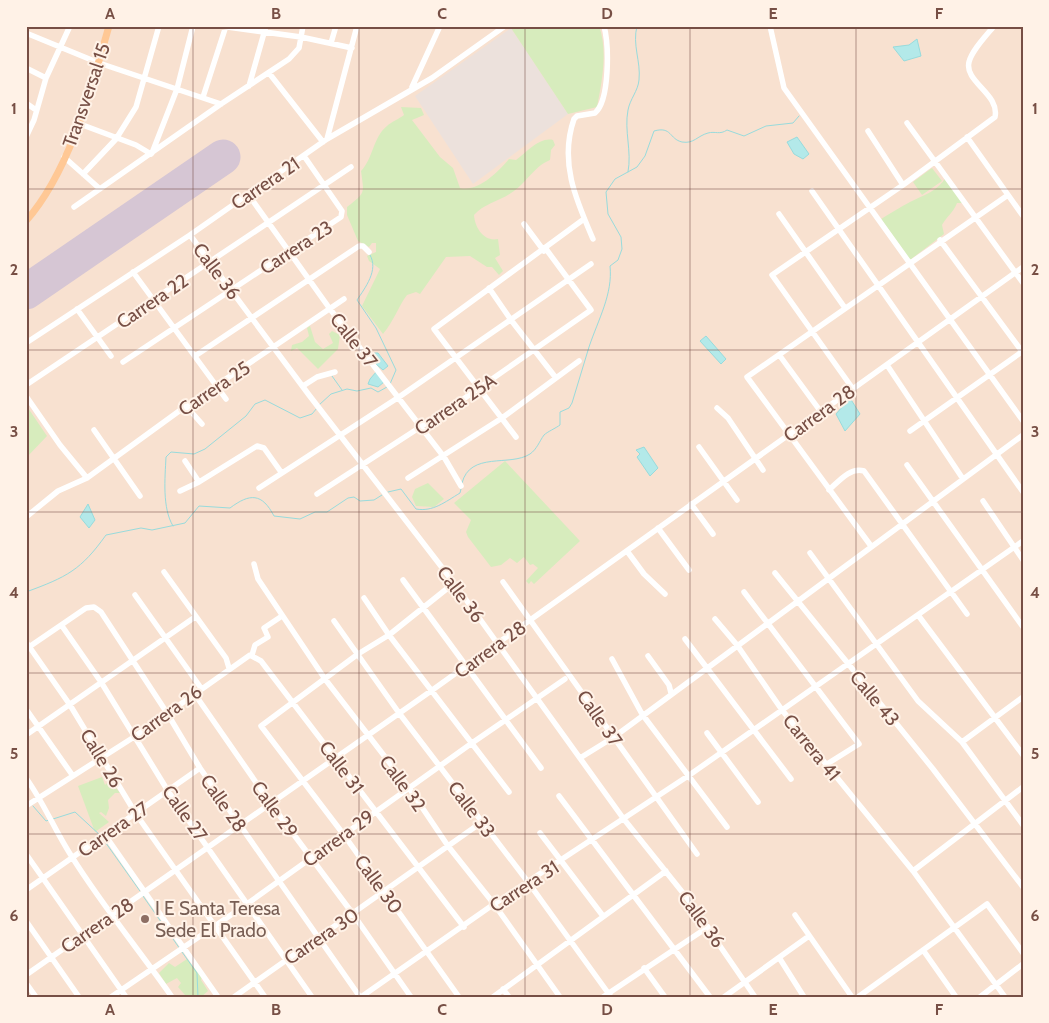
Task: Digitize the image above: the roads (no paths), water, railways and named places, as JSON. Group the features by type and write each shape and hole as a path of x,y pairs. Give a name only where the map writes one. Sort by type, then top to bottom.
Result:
{"main road":[{"name":"Transversal 15","path":"26,221 47,190 80,124 109,26"}],"street":[{"path":"26,137 46,78 70,26"},
{"path":"83,174 116,139 136,107 158,26"},
{"path":"151,154 177,89 193,26"},
{"path":"220,26 265,29 352,48"},
{"path":"203,97 226,26"},
{"path":"74,207 289,59 299,48 303,26"},
{"path":"331,43 336,26"},
{"path":"325,141 357,26"},
{"path":"412,87 440,26"},
{"name":"Carrera 21","path":"26,343 190,235 325,141 362,120 412,87 432,78 505,26"},
{"path":"593,239 584,220 568,174 570,138 574,119 577,116 595,113 603,104 607,46 604,26"},
{"path":"770,26 784,88 1023,420"},
{"path":"853,389 772,275 871,208 995,117 997,110 969,67 972,56 994,26"},
{"path":"249,86 265,29"},
{"path":"26,33 60,49 221,104"},
{"path":"26,68 46,78"},
{"path":"269,74 325,141"},
{"path":"26,103 36,110"},
{"path":"907,123 1023,282"},
{"path":"80,124 116,139 136,144 151,154"},
{"path":"868,131 903,185"},
{"path":"967,137 1023,216"},
{"path":"304,156 325,185"},
{"path":"64,157 100,189"},
{"name":"Carrera 22","path":"26,385 351,167"},
{"name":"Carrera 23","path":"123,362 343,215 325,185"},
{"path":"812,191 1023,492"},
{"name":"Calle 37","path":"248,194 330,309 444,457 461,486"},
{"path":"871,546 747,377 780,356 940,240 1008,195"},
{"path":"779,214 844,308"},
{"path":"516,437 434,330 584,220"},
{"path":"524,224 568,279"},
{"name":"Calle 36","path":"190,235 309,395 454,583 623,818 708,927 756,997"},
{"path":"910,430 1023,352 940,240"},
{"path":"195,356 359,246 363,246 369,252"},
{"path":"259,488 456,358 591,264"},
{"name":"Carrera 28","path":"26,975 431,691 1023,267"},
{"path":"133,272 226,399"},
{"name":"Carrera 25A","path":"316,494 421,427 590,310 568,279"},
{"path":"489,288 556,378"},
{"name":"Carrera 25","path":"26,518 58,491 87,478 113,457 186,406 344,300"},
{"path":"77,309 111,356"},
{"path":"780,356 821,412"},
{"path":"408,478 444,457 502,418 579,361"},
{"path":"886,365 963,479"},
{"path":"303,386 317,377 335,372"},
{"path":"26,396 60,445 87,478"},
{"path":"186,406 202,424"},
{"path":"717,408 728,418 757,458 763,470"},
{"path":"94,430 140,496"},
{"path":"580,758 614,737 642,714 1023,435"},
{"path":"180,491 199,482 257,446 264,448 281,472"},
{"path":"699,448 737,500"},
{"path":"185,461 199,482"},
{"path":"907,466 1023,627"},
{"path":"830,490 852,471 857,469 864,472 967,614"},
{"path":"983,501 1023,560"},
{"path":"692,504 713,534"},
{"path":"658,528 689,570"},
{"name":"Carrera 31","path":"360,997 464,927 494,904 594,840 623,818 688,776 1023,541"},
{"path":"627,551 644,574 665,594"},
{"path":"810,553 827,579 918,701 962,742 1023,825"},
{"name":"Calle 32","path":"254,564 258,579 325,679 409,788 448,846 494,904 560,997"},
{"path":"164,572 226,658 230,668"},
{"name":"Calle 43","path":"774,573 1021,880 1023,887"},
{"path":"403,580 424,606 505,721 541,768"},
{"name":"Calle 37","path":"503,582 697,854"},
{"path":"292,703 358,654 389,635 454,583"},
{"path":"744,592 859,744 827,764"},
{"path":"135,595 201,688"},
{"path":"364,598 389,635 509,792"},
{"name":"Calle 28","path":"62,626 86,608 94,607 101,612 167,713 200,768 360,997"},
{"path":"918,614 1023,755"},
{"name":"Carrera 26","path":"26,806 134,737 194,692 246,657 254,656 255,645 268,637 264,628 282,616"},
{"path":"26,735 196,617"},
{"name":"Carrera 41","path":"715,619 737,645 782,710 914,871 1005,997"},
{"name":"Calle 33","path":"334,621 399,713 528,882 607,995"},
{"path":"28,646 62,626"},
{"name":"Calle 27","path":"62,626 101,682 168,791 209,847 312,997"},
{"path":"685,639 790,779"},
{"name":"Calle 26","path":"28,646 70,705 136,814 265,997"},
{"name":"Calle 31","path":"254,656 464,927"},
{"path":"648,656 669,685 671,694"},
{"path":"612,660 642,714 727,827"},
{"name":"Carrera 29","path":"111,997 247,904 565,679"},
{"name":"Calle 29","path":"194,692 270,804 353,914 411,997"},
{"path":"962,742 1023,697"},
{"name":"Calle 30","path":"292,703 261,726 344,835 428,950 459,997"},
{"path":"26,709 73,776"},
{"path":"707,733 758,802"},
{"name":"Carrera 27","path":"26,890 200,768"},
{"path":"26,778 40,797 51,822 72,858 172,997"},
{"path":"914,871 1023,787"},
{"path":"559,796 594,840 710,997"},
{"name":"Carrera 30","path":"234,997 482,822"},
{"path":"540,833 604,916"},
{"path":"105,835 218,997"},
{"path":"26,854 126,997"},
{"path":"493,997 666,871"},
{"path":"858,997 987,904 1023,953"},
{"path":"795,915 852,997"},
{"path":"26,921 78,997"},
{"path":"607,995 644,968 708,927"},
{"path":"724,997 780,959 809,936"},
{"path":"923,950 956,997"},
{"path":"780,959 804,997"},
{"path":"980,997 1023,964"},
{"path":"644,968 665,997"},
{"path":"26,983 36,997"},
{"path":"503,989 509,997"}],"water":[{"path":"917,39 921,56 904,61 893,47 909,45"},
{"path":"797,137 809,154 803,159 794,154 787,142"},
{"path":"706,336 726,359 721,364 700,341"},
{"path":"374,353 378,353 388,366 383,370 370,359"},
{"path":"377,371 384,382 378,387 368,384"},
{"path":"850,398 860,414 845,431 836,414"},
{"path":"644,447 658,468 650,476 637,457 640,454 636,450"},
{"path":"88,504 95,520 89,528 80,517"}],"waterway":[{"path":"628,172 627,118 629,106 639,80 635,40 637,26"},
{"path":"462,483 466,473 482,463 512,460 530,454 544,435 560,425 560,412 569,408 572,403 589,347 604,307 609,287 610,266 618,260 622,249 621,237 608,214 606,192 615,179 637,167 645,156 654,131 667,131 678,140 686,142 693,141 708,133 727,130 744,136 766,126 793,123 799,116"},
{"path":"370,255 373,267 372,273 357,300 376,328 396,370 390,384"},
{"path":"332,376 342,390"},
{"path":"319,405 331,394 347,389 357,391 371,388 378,392 387,387"},
{"path":"173,526 167,511 165,493 166,457 171,452 194,454 205,449 246,416 255,404 265,400 300,418 312,414 317,408"},
{"path":"388,492 401,489 416,509 422,510 444,503 460,493 461,489"},
{"path":"26,592 63,577 72,571 89,557 106,535 141,528 152,530 185,523 199,506 230,508 244,500 255,498 265,503 274,516 300,519 315,512 327,512 348,498 354,497 360,501 374,500 382,495"},
{"path":"33,806 46,821 49,820"},
{"path":"53,819 75,812 101,836"},
{"path":"103,839 140,891"},
{"path":"143,896 180,949"},
{"path":"182,952 197,973 198,997"}],"place":[{"name":"I E Santa Teresa Sede El Prado","path":"145,919"}]}
